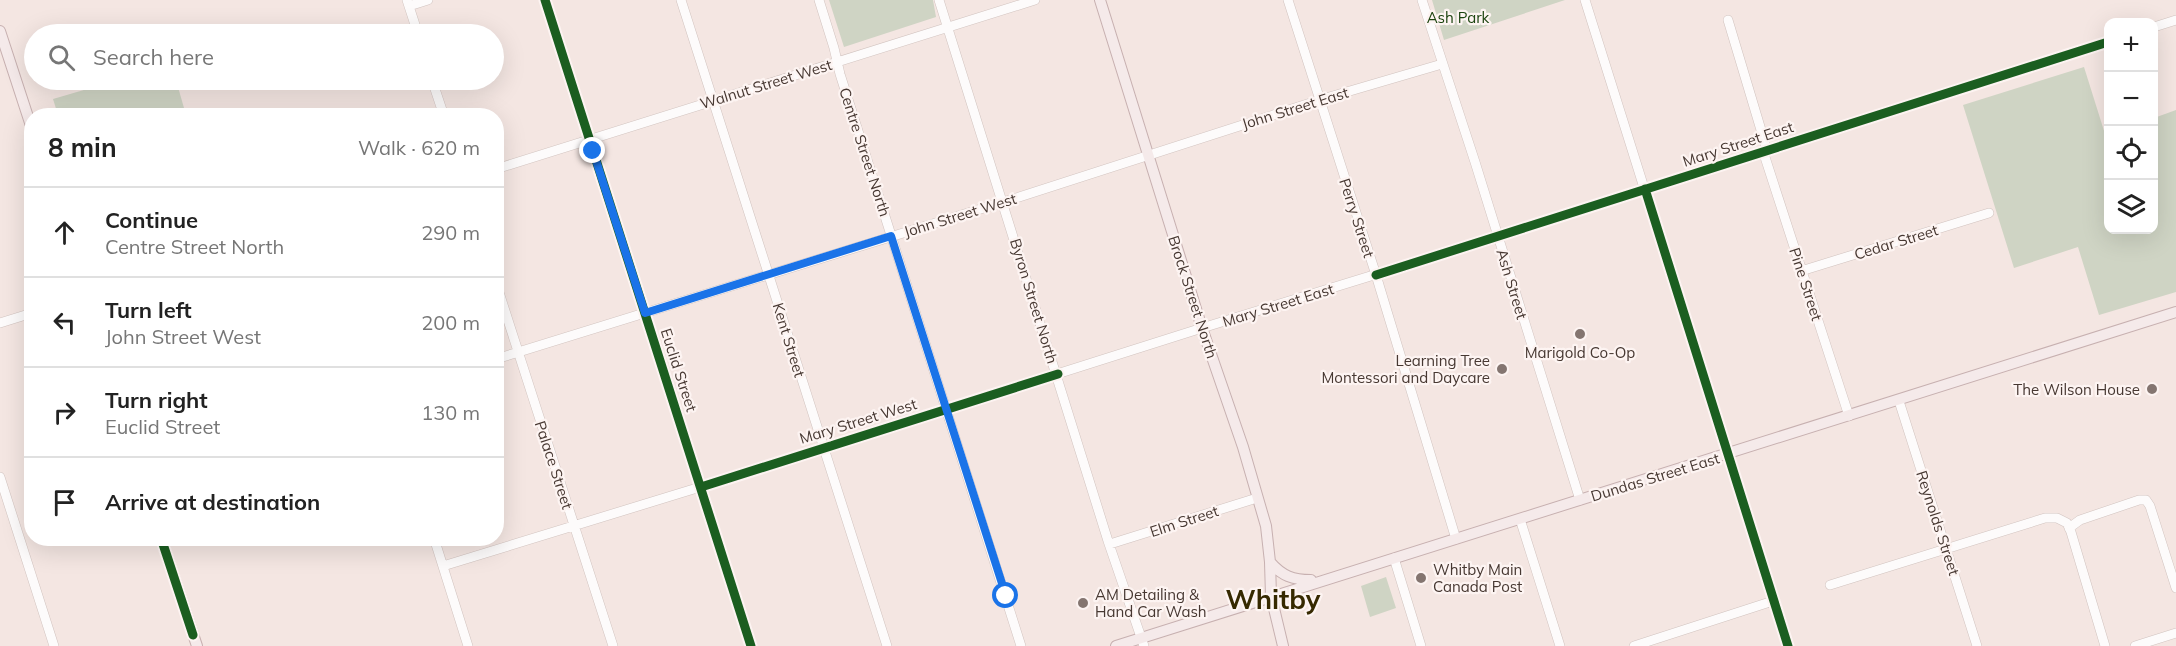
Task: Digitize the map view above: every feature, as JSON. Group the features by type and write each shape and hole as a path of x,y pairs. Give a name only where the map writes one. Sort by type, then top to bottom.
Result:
{"main road":[{"name":"Brock Street North","path":"1100,0 1202,327 1243,447 1266,526 1271,596 1283,646"},
{"path":"0,31 25,108"},
{"name":"Dundas Street East","path":"1116,646 1143,641 1271,596 1899,401 2176,312"},
{"path":"164,546 196,646"},
{"path":"1270,562 1287,577 1300,580 1324,580"}],"street":[{"path":"415,24 408,3 429,0"},
{"name":"Euclid Street","path":"545,0 751,646"},
{"name":"Kent Street","path":"681,0 887,646"},
{"name":"Centre Street North","path":"819,0 1021,646"},
{"name":"Byron Street North","path":"939,0 1110,544 1143,641"},
{"name":"Walnut Street West","path":"504,167 1035,0"},
{"name":"Perry Street","path":"1288,0 1376,275 1456,539"},
{"name":"Ash Street","path":"1422,0 1580,500"},
{"path":"1585,0 1788,646"},
{"name":"Pine Street","path":"1728,20 1801,271 1849,416"},
{"path":"2158,26 2176,20"},
{"name":"Mary Street East","path":"1202,327 1497,237 2104,44"},
{"name":"John Street East","path":"1149,156 1319,100 1442,64"},
{"path":"435,90 441,108"},
{"name":"John Street West","path":"504,356 1149,156"},
{"name":"Cedar Street","path":"1801,271 1989,213"},
{"name":"Palace Street","path":"504,308 613,646"},
{"path":"0,322 24,315"},
{"name":"Mary Street West","path":"443,566 1058,375 1202,327"},
{"name":"Reynolds Street","path":"1899,401 1977,646"},
{"path":"0,477 54,646"},
{"name":"Elm Street","path":"1110,544 1257,498"},
{"path":"2069,528 2080,520 2139,500 2146,500 2150,506 2176,588"},
{"path":"1830,585 2045,518 2057,518 2067,523 2069,528 2105,646"},
{"path":"1520,519 1560,646"},
{"path":"437,546 468,646"},
{"path":"1394,558 1421,646"},
{"path":"1634,646 1773,602"},
{"path":"2135,646 2176,633"}],"green space":[{"path":"829,0 933,0 936,17 844,47"},
{"name":"Ash Park","path":"1432,0 1565,0 1444,40"},
{"path":"2084,67 2104,131 2104,234 2158,234 2158,117 2176,110 2176,292 2099,315 2078,247 2014,268 1963,105"},
{"path":"84,90 179,90 184,108 56,108 53,99"},
{"path":"1386,577 1396,608 1370,617 1361,586"}],"cycle path":[{"path":"545,0 751,646"},
{"path":"1376,275 2104,43"},
{"path":"1645,189 1788,646"},
{"path":"701,487 1058,374"},
{"path":"164,546 193,635"}],"place":[{"name":"Marigold Co-Op","path":"1580,334"},
{"name":"Learning Tree Montessori and Daycare","path":"1502,369"},
{"name":"The Wilson House","path":"2152,389"},
{"name":"Whitby Main Canada Post","path":"1421,578"},
{"name":"AM Detailing & Hand Car Wash","path":"1083,603"}],"district":[{"name":"Whitby","path":"1273,599"}],"route":[{"path":"593,151 645,313 891,236 1006,596"}]}
